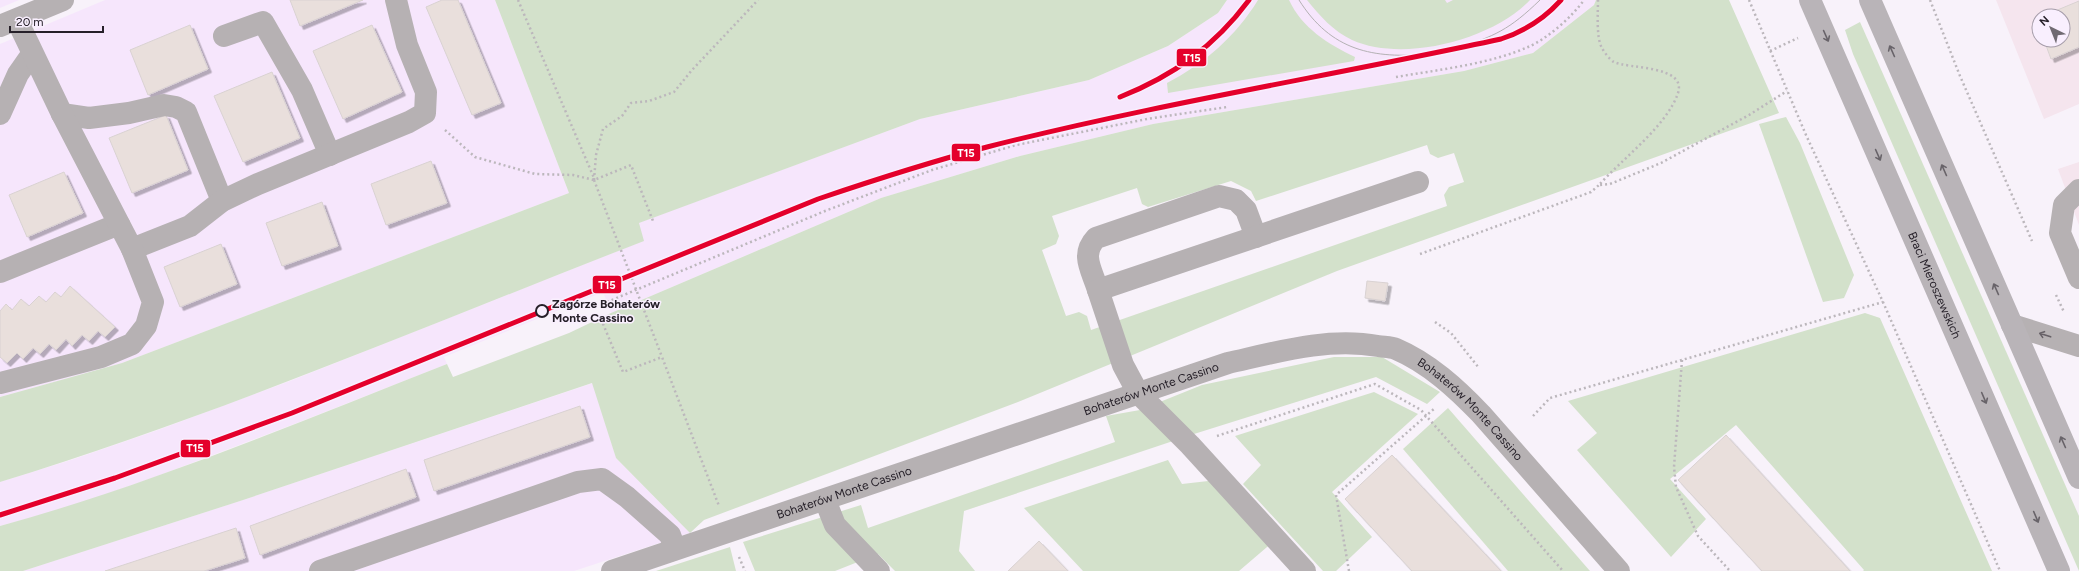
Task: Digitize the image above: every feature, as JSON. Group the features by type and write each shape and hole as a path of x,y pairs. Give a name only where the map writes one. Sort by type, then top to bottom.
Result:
{"main road":[{"name":"Braci Mieroszewskich","path":"1810,0 2059,571"},
{"path":"1870,0 2079,478"}],"street":[{"path":"0,383 101,357 132,344 146,326 153,302 132,249 32,54 9,23 63,0"},
{"path":"132,249 190,226 222,201 409,122 425,113 426,92 407,45 396,0"},
{"path":"224,36 263,22 302,90 330,155"},
{"path":"0,114 18,74 32,54"},
{"path":"62,114 89,118 129,113 164,105 176,107 186,112 222,201"},
{"path":"1098,290 1418,182"},
{"path":"2079,190 2064,205 2060,233 2079,278"},
{"path":"1256,237 1246,210 1236,200 1219,196 1096,238 1089,246 1087,257 1123,364 1138,393 1190,444 1304,571"},
{"path":"0,272 119,224"},
{"path":"2012,325 2079,346"},
{"name":"Bohaterów Monte Cassino","path":"612,571 1228,363 1314,345 1360,343 1396,348 1433,371 1466,399 1619,571"},
{"path":"320,571 578,482 602,479 627,497 670,535 675,549"},
{"path":"825,500 835,526 879,571"}],"path":[{"path":"518,0 594,180 729,532"},
{"path":"594,180 596,155 603,129 622,116 631,103 649,101 674,92 692,70 758,0"},
{"path":"1396,77 1478,62 1528,47 1557,28 1578,9 1584,0"},
{"path":"1420,254 1591,192 1645,141 1672,105 1678,91 1677,82 1670,74 1613,62 1601,48 1598,0"},
{"path":"1749,0 2000,571"},
{"path":"1930,0 1960,76 2034,244"},
{"path":"1599,185 1610,184 1661,163 1749,115 1788,91"},
{"path":"607,302 818,214 932,170 1016,145 1147,119 1227,107"},
{"path":"425,113 475,157 535,174 573,175 594,180 631,165 653,221"},
{"path":"2055,292 2067,319"},
{"path":"1533,416 1550,398 1883,302"},
{"path":"601,319 622,372 662,357"},
{"path":"1435,322 1451,333 1479,368"},
{"path":"1682,360 1674,467 1676,487 1698,536 1730,571"},
{"path":"1190,444 1375,384 1421,410 1563,571"},
{"path":"1349,571 1336,495 1426,415"}],"shaded area":[{"path":"0,0 19,0 0,8"},
{"path":"105,0 495,0 569,193 122,363 0,397 0,44"},
{"path":"1227,0 1596,0 1594,5 1533,53 1464,71 1153,124 1020,156 881,198 611,313 603,292 444,357 447,364 302,421 155,477 67,508 0,526 0,482 71,460 158,430 290,381 643,241 638,223 920,119 1089,80 1168,46 1218,13"},
{"path":"1996,0 2079,0 2079,104 2044,119"},
{"path":"2079,162 2079,225 2058,169"},
{"path":"593,383 616,458 690,533 574,571 23,571 237,502"}],"green space":[{"path":"495,0 1227,0 1218,13 1168,46 1089,80 920,119 639,223 644,241 324,368 163,428 0,482 0,397 122,363 569,193"},
{"path":"1258,0 1289,0 1294,10 1308,27 1335,47 1355,57 1354,61 1168,93 1167,83 1194,67 1218,48 1240,25"},
{"path":"1307,0 1445,0 1447,3 1453,0 1530,0 1514,14 1493,26 1470,36 1446,44 1421,48 1396,49 1373,47 1352,40 1327,23"},
{"path":"1596,0 1729,0 1779,113 1337,271 1018,402 704,520 690,533 616,458 592,383 237,502 23,571 0,571 0,526 170,472 447,364 453,377 569,333 611,313 881,198 1020,156 1153,124 1464,71 1533,53 1594,5","holes":["1427,145 1430,154 1438,158 1454,153 1464,182 1449,187 1444,195 1447,206 1091,330 1087,316 1079,312 1066,316 1042,250 1056,244 1059,236 1052,216 1137,188 1142,204 1148,207 1231,181 1251,191 1256,201"]},
{"path":"1860,22 2079,516 2079,571 1853,54 1845,30"},
{"path":"1786,117 1800,143 1854,275 1844,298 1823,302 1759,124"},
{"path":"1865,313 1880,318 1992,571 1863,571 1864,570 1736,425 1670,479 1706,519 1671,557 1577,450 1597,433 1568,401"},
{"path":"1334,357 1382,357 1440,392 1427,404 1376,377 1194,434 964,511 959,551 975,571 895,571 878,554 835,571 755,571 743,542 861,505 868,528 1115,442 1106,416 1140,410 1202,385"},
{"path":"1374,392 1418,414 1332,492 1372,537 1336,571 1323,571 1243,484 1261,465 1235,436"},
{"path":"1448,408 1590,571 1508,571 1403,449"},
{"path":"1168,460 1182,484 1217,480 1273,542 1239,571 1083,571 1024,508"},
{"path":"730,547 736,571 656,571"}],"building":[{"path":"290,0 363,0 300,26"},
{"path":"442,0 458,0 501,103 472,115 426,7"},
{"path":"2079,1 2079,47 2051,59 2047,48 2071,48 2071,8 2062,8"},
{"path":"190,25 208,69 148,95 130,50"},
{"path":"372,25 402,92 343,119 313,51"},
{"path":"272,72 300,138 243,162 214,96"},
{"path":"166,115 188,170 132,193 109,138"},
{"path":"431,161 447,203 386,225 371,184"},
{"path":"64,172 83,213 27,237 9,195"},
{"path":"322,202 338,246 282,266 266,223"},
{"path":"221,244 237,284 180,307 164,267"},
{"path":"1367,281 1388,283 1385,301 1365,298"},
{"path":"70,286 115,327 105,337 98,331 89,341 82,335 72,346 66,339 56,350 49,344 40,354 33,348 23,359 17,353 7,363 0,357 0,311 6,304 12,310 21,299 29,306 39,296 46,302 55,292 61,297"},
{"path":"580,406 590,437 434,491 424,460"},
{"path":"1726,435 1850,571 1762,571 1678,480"},
{"path":"1392,455 1501,571 1412,571 1345,499"},
{"path":"406,469 416,497 260,555 250,526"},
{"path":"236,528 245,558 204,571 105,571"},
{"path":"1039,541 1068,571 1008,571"}],"tram line":[{"path":"1299,0 1311,17 1325,31 1339,41 1355,48 1372,53 1390,55 1429,54"},
{"path":"1455,49 1501,31 1540,0"}],"transit line":[{"name":"T15","path":"1120,97 1158,79 1192,58 1222,32 1249,0"},
{"name":"T15","path":"0,515 115,478 292,413 818,199 860,185 987,147 1115,117 1501,39 1534,24 1561,0"}],"place":[{"name":"Zagórze Bohaterów Monte Cassino","path":"542,311"}]}
